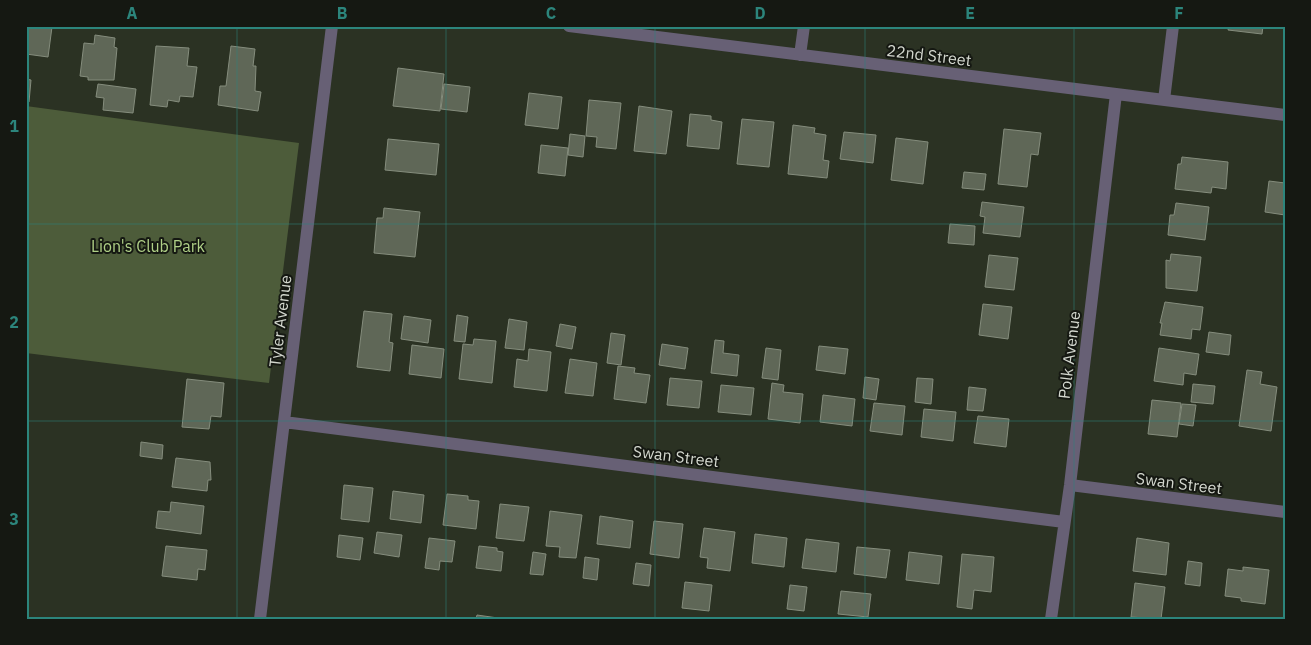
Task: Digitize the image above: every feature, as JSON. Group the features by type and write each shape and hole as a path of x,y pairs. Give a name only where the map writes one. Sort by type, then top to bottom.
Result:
{"street":[{"name":"Tyler Avenue","path":"260,619 332,26"},
{"name":"22nd Street","path":"569,26 1285,115"},
{"path":"800,55 804,26"},
{"path":"1164,100 1173,26"},
{"name":"Polk Avenue","path":"1051,619 1070,485 1116,94"},
{"name":"Swan Street","path":"284,422 1064,522"},
{"name":"Swan Street","path":"1070,485 1285,512"}],"green space":[{"name":"Lion's Club Park","path":"26,106 299,143 269,383 26,353"}],"building":[{"path":"1229,26 1263,26 1262,34 1228,30"},
{"path":"26,27 52,27 48,57 26,54"},
{"path":"95,35 115,38 114,47 117,48 114,80 88,80 88,77 80,76 84,43 94,44"},
{"path":"156,46 189,48 187,66 197,67 193,97 180,96 179,102 168,100 167,107 150,105"},
{"path":"231,46 255,49 253,66 256,66 255,91 261,92 258,111 218,105 220,86 226,86"},
{"path":"398,68 444,74 440,111 393,106"},
{"path":"26,79 31,80 29,102 26,102"},
{"path":"98,84 136,89 133,113 103,110 104,98 96,97"},
{"path":"444,84 470,87 467,112 441,109"},
{"path":"529,93 562,97 558,129 525,125"},
{"path":"589,100 621,103 616,149 596,147 597,137 586,136"},
{"path":"639,106 672,111 666,154 634,151"},
{"path":"690,114 711,116 711,120 722,122 719,149 687,146"},
{"path":"742,119 774,122 769,167 737,164"},
{"path":"793,125 815,128 814,133 826,135 823,160 829,161 827,178 788,174"},
{"path":"1004,129 1041,133 1038,155 1031,154 1027,187 998,184"},
{"path":"844,132 876,135 873,163 840,159"},
{"path":"570,134 585,136 583,157 568,155"},
{"path":"896,138 928,142 923,184 891,180"},
{"path":"388,139 439,144 436,175 385,170"},
{"path":"541,145 568,148 565,176 538,173"},
{"path":"1182,157 1228,162 1226,189 1212,187 1211,193 1175,189 1178,164 1181,164"},
{"path":"964,172 986,174 984,190 962,188"},
{"path":"1269,181 1285,183 1285,215 1265,212"},
{"path":"982,202 1024,207 1020,237 983,233 985,217 980,216"},
{"path":"1176,203 1209,207 1205,240 1168,235 1170,215 1174,215"},
{"path":"384,208 420,212 415,257 374,253 377,218 383,218"},
{"path":"950,224 975,226 974,245 948,243"},
{"path":"1171,254 1201,257 1197,291 1166,288 1166,260 1170,261"},
{"path":"989,255 1018,258 1014,290 985,287"},
{"path":"1165,302 1203,307 1200,330 1192,329 1191,339 1160,335 1162,323 1160,323"},
{"path":"983,304 1012,307 1008,339 979,335"},
{"path":"364,311 392,314 389,342 393,343 390,371 357,367"},
{"path":"457,315 468,317 465,342 454,341"},
{"path":"404,316 431,320 428,343 401,339"},
{"path":"509,319 527,322 524,350 505,348"},
{"path":"560,324 576,327 572,349 556,346"},
{"path":"1209,332 1231,335 1229,355 1206,352"},
{"path":"611,333 625,335 621,365 607,363"},
{"path":"474,339 496,341 492,383 459,379 463,344 473,345"},
{"path":"715,340 724,341 723,353 739,355 737,376 711,373"},
{"path":"662,344 688,348 685,369 659,365"},
{"path":"412,345 444,349 441,378 409,374"},
{"path":"819,346 848,349 845,374 816,370"},
{"path":"766,348 781,350 778,380 762,378"},
{"path":"1159,348 1199,354 1196,375 1184,373 1183,385 1154,381"},
{"path":"529,349 551,352 547,391 514,387 517,359 528,361"},
{"path":"570,359 597,363 593,396 565,393"},
{"path":"618,366 635,368 634,373 650,375 646,403 614,399"},
{"path":"1247,370 1262,372 1260,384 1277,387 1271,431 1239,426"},
{"path":"865,377 879,379 876,400 863,398"},
{"path":"670,378 702,381 699,408 667,405"},
{"path":"917,378 933,379 931,404 915,402"},
{"path":"187,379 224,383 221,417 211,416 209,429 182,427"},
{"path":"772,383 784,385 783,392 803,394 800,423 768,419"},
{"path":"1193,384 1215,386 1213,404 1191,402"},
{"path":"721,385 754,388 751,415 718,412"},
{"path":"969,387 986,389 983,411 967,410"},
{"path":"823,395 855,399 852,426 820,422"},
{"path":"1152,400 1181,403 1177,437 1148,434"},
{"path":"874,403 905,406 902,435 870,431"},
{"path":"1182,404 1196,405 1193,426 1179,424"},
{"path":"924,409 956,412 953,441 921,437"},
{"path":"978,416 1009,419 1006,447 974,443"},
{"path":"141,442 163,445 162,459 140,456"},
{"path":"176,458 210,462 211,480 208,480 207,491 172,487"},
{"path":"344,485 373,488 369,522 341,519"},
{"path":"393,491 424,495 421,523 390,519"},
{"path":"447,494 468,496 468,500 479,501 476,529 443,525"},
{"path":"171,502 204,506 201,534 156,528 158,511 170,512"},
{"path":"500,504 529,507 524,541 496,538"},
{"path":"550,511 582,515 576,558 559,557 560,547 546,546"},
{"path":"600,516 633,521 630,548 597,544"},
{"path":"654,521 683,524 679,558 650,554"},
{"path":"704,528 735,532 730,571 707,568 708,558 700,557"},
{"path":"377,532 402,535 399,557 374,553"},
{"path":"755,534 787,538 784,567 752,563"},
{"path":"339,535 363,538 360,560 337,557"},
{"path":"429,538 455,541 452,562 440,561 439,570 425,568"},
{"path":"1137,538 1169,543 1166,575 1133,571"},
{"path":"806,539 839,543 836,572 802,568"},
{"path":"166,546 207,550 205,570 198,569 197,580 162,576"},
{"path":"479,546 497,548 497,551 503,552 501,571 476,568"},
{"path":"857,547 890,550 886,578 854,574"},
{"path":"533,552 546,554 543,575 530,574"},
{"path":"909,552 942,556 939,584 906,580"},
{"path":"962,554 994,557 991,592 974,590 972,609 957,607"},
{"path":"585,557 599,559 597,580 583,578"},
{"path":"1188,561 1202,563 1200,586 1185,584"},
{"path":"636,563 651,565 649,586 633,584"},
{"path":"1243,567 1269,570 1265,604 1241,601 1241,598 1225,596 1228,569 1243,571"},
{"path":"685,582 712,585 709,611 682,608"},
{"path":"1135,583 1165,587 1161,619 1131,617"},
{"path":"790,585 807,587 804,611 787,609"},
{"path":"841,591 871,594 868,617 838,614"},
{"path":"477,615 505,619 476,619"}]}
